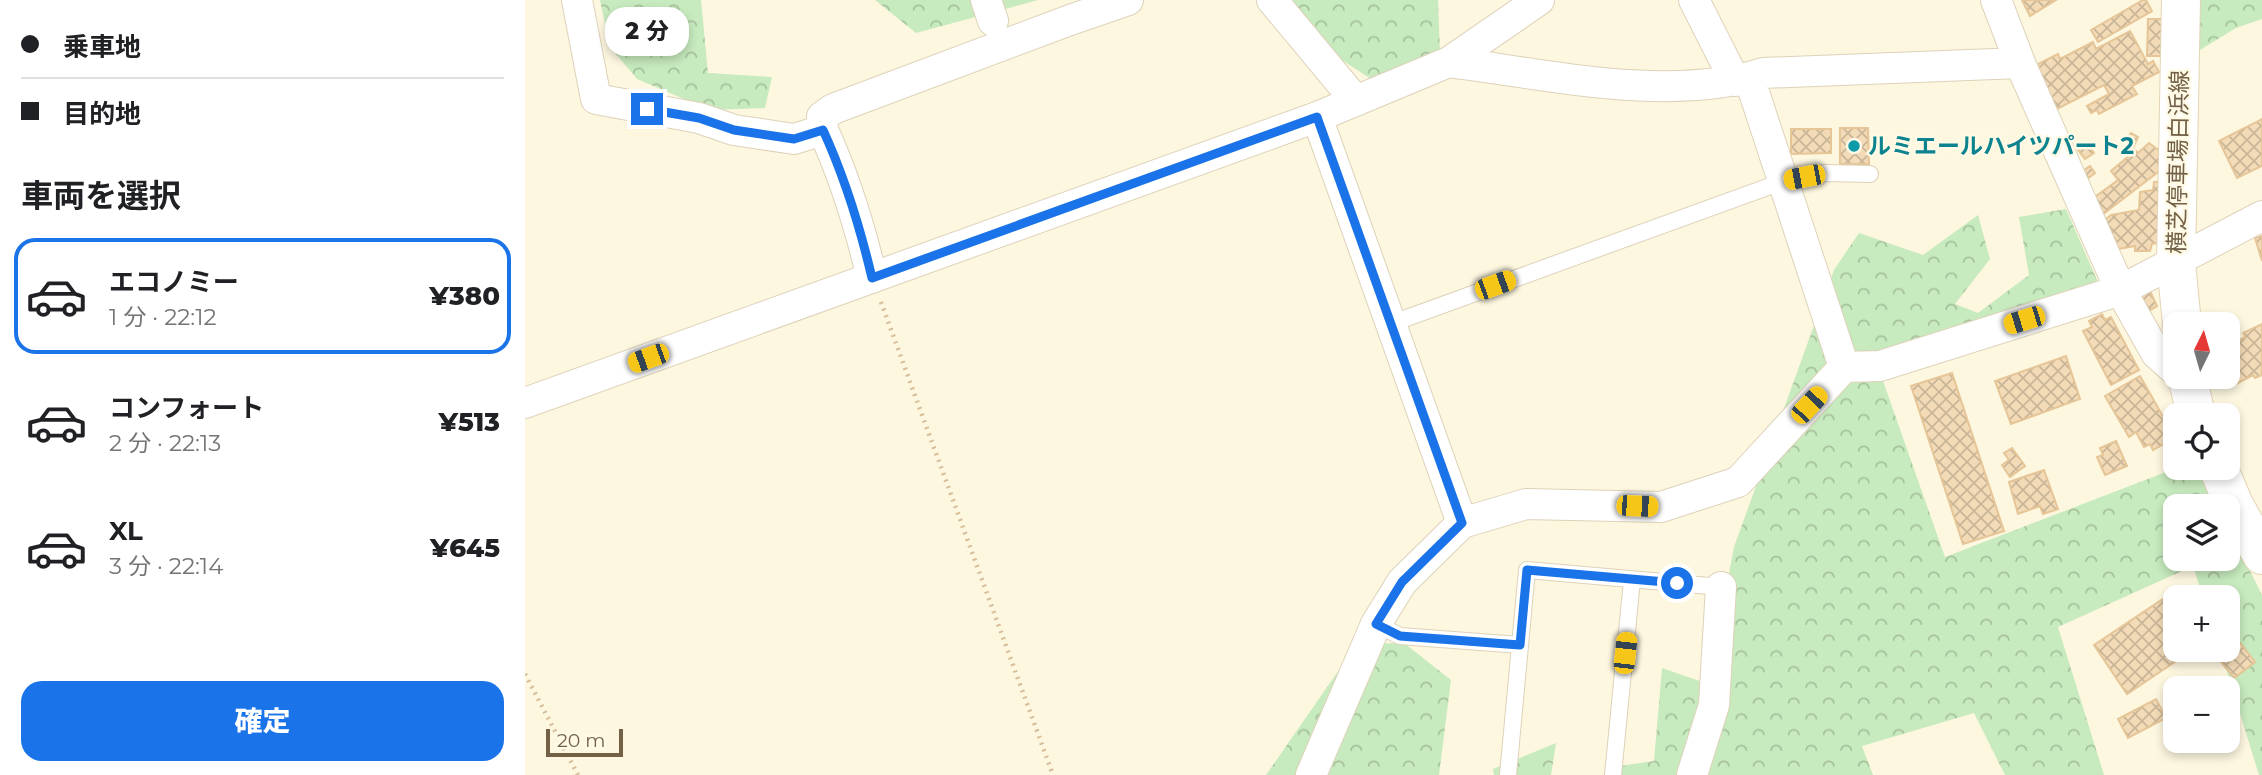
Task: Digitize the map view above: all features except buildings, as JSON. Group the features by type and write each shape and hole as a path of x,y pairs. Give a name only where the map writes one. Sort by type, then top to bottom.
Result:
{"main road":[{"name":"横芝停車場白浜線","path":"2181,0 2176,262 2181,312"},
{"path":"2223,480 2262,555"}],"street":[{"path":"577,0 596,99 699,118 734,130 794,139 823,130"},
{"path":"872,278 862,233 843,175 823,130 823,117 833,109 1067,10 1128,0"},
{"path":"1272,0 1356,101"},
{"path":"525,403 1317,117 1449,62 1539,0"},
{"path":"1694,0 1742,79 1784,181 1844,367"},
{"path":"1996,0 2020,63 2121,290 2156,353 2163,359"},
{"path":"1449,62 1611,83 1668,87 1742,79 1763,72 2020,63"},
{"path":"1317,117 1462,523"},
{"path":"1311,775 1376,624 1402,582 1462,523 1527,504 1661,507 1738,482 1844,367 1880,366 2121,290 2262,216"},
{"path":"1692,775 1714,705 1721,587"}],"lane":[{"path":"1390,324 1784,181 1824,173 1870,174"},
{"path":"1508,775 1527,570 1721,587"},
{"path":"1613,775 1632,579"},
{"path":"1376,624 1400,636 1520,645"}],"path":[{"path":"872,278 1053,775"},
{"path":"525,674 577,775"}],"green space":[{"path":"600,0 701,0 708,73 772,77 765,108 710,110 637,79 610,47"},
{"path":"875,0 1038,0 916,33"},
{"path":"1290,0 1438,0 1440,53 1371,79 1320,46"},
{"path":"2191,0 2262,0 2262,19 2236,28 2190,56"},
{"path":"2066,209 2101,289 1921,344 1925,368 1883,381 1945,557 2163,473 2163,480 2204,480 2211,494 2163,494 2163,571 2182,571 2058,627 2104,775 2005,775 1974,713 1862,746 1873,775 1619,775 1620,766 1654,761 1662,668 1708,684 1734,547 1834,270 1859,233 1923,255 1978,215 1990,259 1955,304 1978,313 2029,275 2019,217"},
{"path":"2240,551 2262,595 2262,775 2259,775 2240,714 2240,676 2228,676 2224,662 2240,662 2240,585 2199,585 2195,571 2240,571"},
{"path":"1404,643 1451,680 1439,775 1266,775 1357,644"},
{"path":"1556,743 1551,775 1494,775 1493,769"}],"place":[{"name":"ルミエールハイツパート2","path":"1854,146"}],"route":[{"path":"647,109 699,118 734,130 794,139 823,130 843,175 862,233 872,278 1317,117 1462,523 1402,582 1376,624 1400,636 1520,645 1527,570 1677,583"}]}
